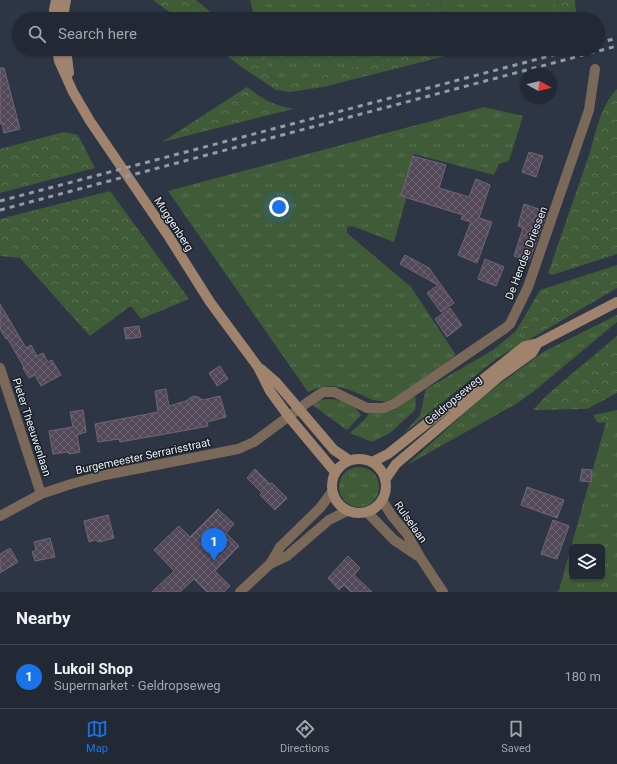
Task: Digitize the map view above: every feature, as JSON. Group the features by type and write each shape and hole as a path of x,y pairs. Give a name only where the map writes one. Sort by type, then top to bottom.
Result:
{"main road":[{"path":"54,12 56,0"},
{"path":"64,12 66,0"},
{"name":"Muggenberg","path":"58,56 59,62 73,92 90,120 169,236 210,302 258,367 270,390 289,417 335,472"},
{"name":"Muggenberg","path":"66,56 73,92"},
{"name":"Geldropseweg","path":"372,462 388,454 525,346 538,343 617,302"},
{"name":"Geldropseweg","path":"385,480 396,464 500,376 532,353 538,343"},
{"name":"Muggenberg","path":"258,367 276,382 334,450 349,460"},
{"path":"361,459 372,462 380,470 385,480 386,487 382,500 375,508 366,512 356,513 347,511 335,500 332,492 331,486 335,472 349,460 361,459"}],"street":[{"name":"De Hendse Driessen","path":"289,417 323,392 334,392 367,408 383,408 394,404 510,324 528,287 588,110 595,69"},
{"name":"Pieter Theeuwenlaan","path":"0,368 41,494"},
{"name":"Burgemeester Serrarisstraat","path":"0,516 41,494 71,484 105,475 238,449 254,442 289,417"},
{"path":"240,592 270,564 280,547 320,508 332,492"},
{"name":"Rulselaan","path":"382,500 392,516 407,534 443,592"},
{"path":"270,564 287,556 329,520 347,511"},
{"name":"Rulselaan","path":"366,512 394,540 420,557"}],"green space":[{"path":"153,0 196,0 211,12 169,12"},
{"path":"250,0 426,0 429,12 253,12"},
{"path":"426,0 440,0 443,12 429,12"},
{"path":"440,0 555,0 555,12 443,12"},
{"path":"555,0 575,0 576,12 555,12"},
{"path":"227,56 265,56 272,78 287,82 299,82 394,56 445,56 323,87 290,92 276,90"},
{"path":"265,56 394,56 299,82 287,82 272,78"},
{"path":"247,87 268,101 293,109 162,142"},
{"path":"617,89 617,254 552,275 548,273 589,155 599,120 606,103"},
{"path":"484,107 523,116 509,161 499,164 494,175 414,154 403,197 406,199 394,242 352,226 347,227 347,233 411,287 456,355 393,399 387,401 373,400 348,389 335,386 322,387 308,392 168,191"},
{"path":"64,132 78,135 95,168 0,193 0,149"},
{"path":"110,191 189,299 141,319 132,307 129,307 90,336 20,258 0,256 0,219"},
{"path":"617,265 617,288 537,335 532,327 516,331 540,290"},
{"path":"617,315 617,322 533,392 516,404 407,465 481,398 543,352"},
{"path":"532,327 537,335 496,359 403,434 420,415 426,389 493,350 516,331"},
{"path":"617,336 617,393 587,409 533,410 548,394"},
{"path":"415,395 415,410 390,433 372,442 350,433 365,419 369,413 395,410"},
{"path":"330,399 347,403 355,408 361,415 347,430 311,404 316,400"},
{"path":"617,410 617,421 598,423 593,415"},
{"path":"617,421 617,592 557,592 559,590 569,554 569,580 605,580 605,544 572,544 606,422"},
{"path":"359,467 367,469 373,473 377,479 379,487 377,495 373,501 367,505 359,507 351,505 345,501 341,495 339,487 341,479 345,473 351,469"}],"building":[{"path":"0,68 4,68 20,129 4,133 2,123 0,124"},
{"path":"529,152 543,156 536,177 522,172"},
{"path":"413,156 446,165 439,188 469,197 476,179 490,185 479,218 492,222 477,263 458,255 471,222 461,219 463,215 401,196"},
{"path":"524,204 547,212 529,261 514,256 523,228 518,226"},
{"path":"405,255 429,268 454,303 441,312 427,293 438,285 400,264"},
{"path":"485,259 504,267 496,286 478,279"},
{"path":"0,304 26,348 31,345 37,356 43,353 48,362 52,360 61,375 41,386 35,375 29,378 7,338 6,339 0,329"},
{"path":"450,308 462,325 447,337 435,319"},
{"path":"139,326 141,337 126,339 124,328"},
{"path":"220,366 228,379 217,386 209,373"},
{"path":"166,389 169,406 186,401 193,396 203,400 220,396 226,417 207,422 208,426 193,429 120,442 119,439 98,442 95,424 158,412 155,391"},
{"path":"83,410 86,432 77,435 80,452 53,454 49,431 73,427 70,412"},
{"path":"255,469 287,498 275,510 260,495 262,493 247,478"},
{"path":"582,469 592,470 591,482 580,481"},
{"path":"527,487 564,500 557,518 521,505"},
{"path":"218,509 234,524 226,533 239,546 215,571 230,586 224,592 207,592 194,579 180,592 152,592 174,571 154,550 179,526 190,537"},
{"path":"108,515 114,538 99,542 95,540 89,542 84,521"},
{"path":"553,520 569,526 557,559 541,554"},
{"path":"50,538 55,557 35,561 32,552 36,550 34,542"},
{"path":"10,548 18,562 0,573 0,554"},
{"path":"348,556 360,568 354,575 372,592 351,592 344,585 339,590 328,578"}],"railway":[{"path":"605,41 617,38"},
{"path":"605,49 617,46"},
{"path":"0,201 549,56"},
{"path":"0,210 579,56"}],"place":[{"name":"Lukoil Shop","path":"214,561"}]}
